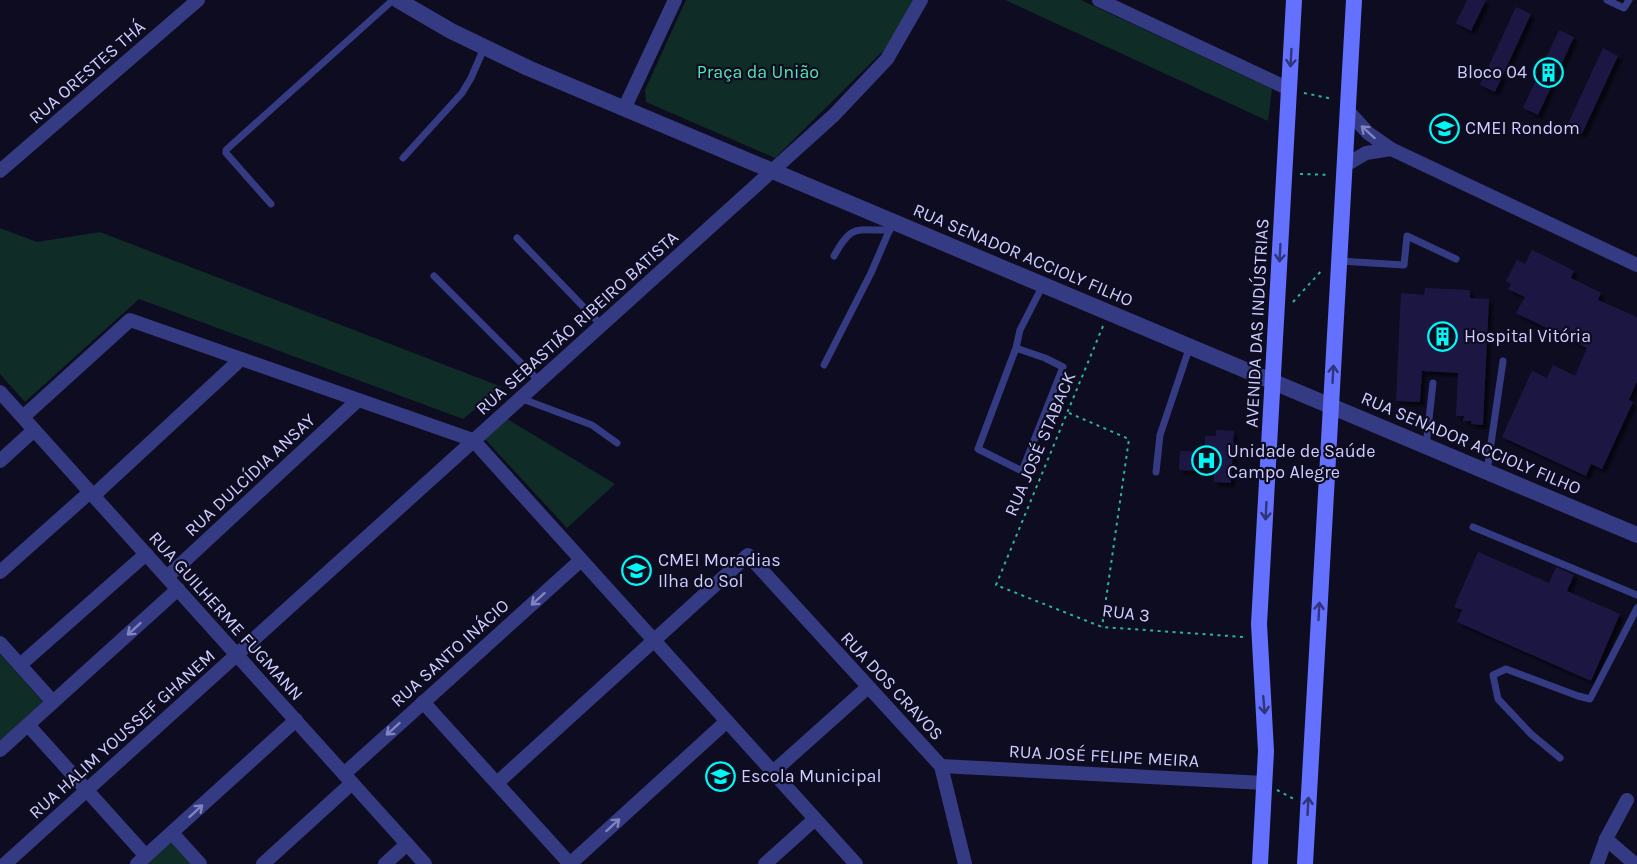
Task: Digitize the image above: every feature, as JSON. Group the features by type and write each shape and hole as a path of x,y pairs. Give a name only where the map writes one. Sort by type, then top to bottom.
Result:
{"main road":[{"name":"AVENIDA DAS INDÚSTRIAS","path":"1260,864 1265,729 1259,638 1294,0"},
{"path":"1305,864 1354,0"}],"street":[{"name":"RUA ORESTES THÁ","path":"0,171 198,0"},
{"name":"RUA SENADOR ACCIOLY FILHO","path":"398,0 484,48 772,170 892,226 1109,312 1637,535"},
{"path":"624,109 675,0"},
{"name":"RUA SEBASTIÃO RIBEIRO BATISTA","path":"236,654 850,99 887,59 921,0"},
{"path":"1099,0 1289,89"},
{"path":"1348,107 1368,133 1391,149 1637,265"},
{"path":"1344,171 1366,153 1391,149"},
{"path":"23,417 130,320 473,440 855,864"},
{"path":"0,572 92,494 241,359"},
{"name":"RUA GUILHERME FUGMANN","path":"0,392 425,864"},
{"name":"RUA DULCÍDIA ANSAY","path":"167,577 358,400"},
{"path":"0,460 34,430"},
{"path":"20,665 146,554"},
{"name":"RUA DOS CRAVOS","path":"654,640 748,555 941,766 965,864"},
{"name":"RUA SANTO INÁCIO","path":"262,864 423,702 581,560"},
{"path":"0,750 178,589"},
{"path":"497,783 654,640"},
{"path":"0,643 53,702"},
{"name":"RUA HALIM YOUSSEF GHANEM","path":"5,864 236,654"},
{"path":"773,772 868,687"},
{"path":"423,702 570,864 727,721"},
{"path":"28,725 86,790 142,860 296,720"},
{"name":"RUA JOSÉ FELIPE MEIRA","path":"941,766 1264,783"},
{"path":"1596,864 1606,839 1627,800"},
{"path":"765,864 815,819"},
{"path":"172,833 200,864"},
{"path":"1606,839 1635,864"},
{"path":"385,864 407,844"}],"lane":[{"path":"271,204 226,153 226,150 393,0"},
{"path":"1607,0 1624,8 1629,0"},
{"path":"403,158 462,93 484,48"},
{"path":"834,256 851,232 892,226"},
{"path":"824,365 892,226"},
{"path":"1339,261 1404,266 1407,236 1456,259"},
{"path":"517,238 601,325"},
{"path":"434,276 539,381"},
{"path":"1016,348 1045,358 1064,368 1022,471 978,449 1016,348 1020,330 1043,285"},
{"path":"1156,472 1160,435 1190,346"},
{"path":"1488,471 1503,361"},
{"path":"1426,446 1433,383"},
{"path":"520,398 592,424 617,443"},
{"path":"1473,527 1637,595"},
{"path":"1560,758 1531,734 1498,699 1493,675 1506,669 1590,699 1637,608"}],"path":[{"path":"1289,89 1348,107"},
{"path":"1285,173 1344,171"},
{"path":"1292,303 1324,269"},
{"name":"RUA JOSÉ STABACK","path":"996,585 1109,312"},
{"path":"1068,413 1129,439 1102,627"},
{"name":"RUA 3","path":"996,585 1102,627 1259,638"},
{"path":"1264,783 1308,807"}],"green space":[{"name":"Praça da União","path":"686,0 914,0 884,50 775,158 646,102 645,90"},
{"path":"1005,0 1081,0 1272,89 1268,121"},
{"path":"0,228 37,242 100,232 502,387 463,419 139,299 25,402 0,374"},
{"path":"507,419 615,484 567,528 485,439"},
{"path":"0,654 43,702 1,740 0,738"},
{"path":"171,842 191,864 146,864"}],"building":[{"path":"1467,0 1486,0 1471,31 1456,23"},
{"path":"1516,7 1531,14 1495,92 1480,85"},
{"name":"Bloco 04","path":"1559,30 1574,37 1538,115 1523,108"},
{"path":"1603,48 1618,56 1582,134 1567,126"},
{"path":"1532,250 1574,271 1571,278 1601,293 1598,300 1637,317 1637,381 1629,400 1633,402 1602,469 1591,464 1586,476 1502,437 1532,371 1547,378 1553,365 1575,376 1587,348 1516,313 1525,297 1508,289 1511,284 1506,281 1517,260 1525,264"},
{"name":"Hospital Vitória","path":"1425,288 1470,290 1470,298 1489,299 1483,425 1471,424 1471,421 1463,421 1464,416 1456,416 1458,373 1422,371 1420,402 1396,401 1401,293 1424,295"},
{"name":"Unidade de Saúde Campo Alegre","path":"1216,430 1234,431 1231,483 1214,482 1214,472 1179,470 1180,451 1205,452 1205,436 1216,436"},
{"path":"1478,552 1549,583 1556,567 1574,575 1567,591 1620,614 1591,681 1457,622 1462,610 1454,607"}],"place":[{"name":"Bloco 04","path":"1548,72"},
{"name":"CMEI Rondom","path":"1444,128"},
{"name":"Hospital Vitória","path":"1443,336"},
{"name":"Unidade de Saúde Campo Alegre","path":"1206,461"},
{"name":"CMEI Moradias Ilha do Sol","path":"637,570"},
{"name":"Escola Municipal","path":"720,776"}]}
